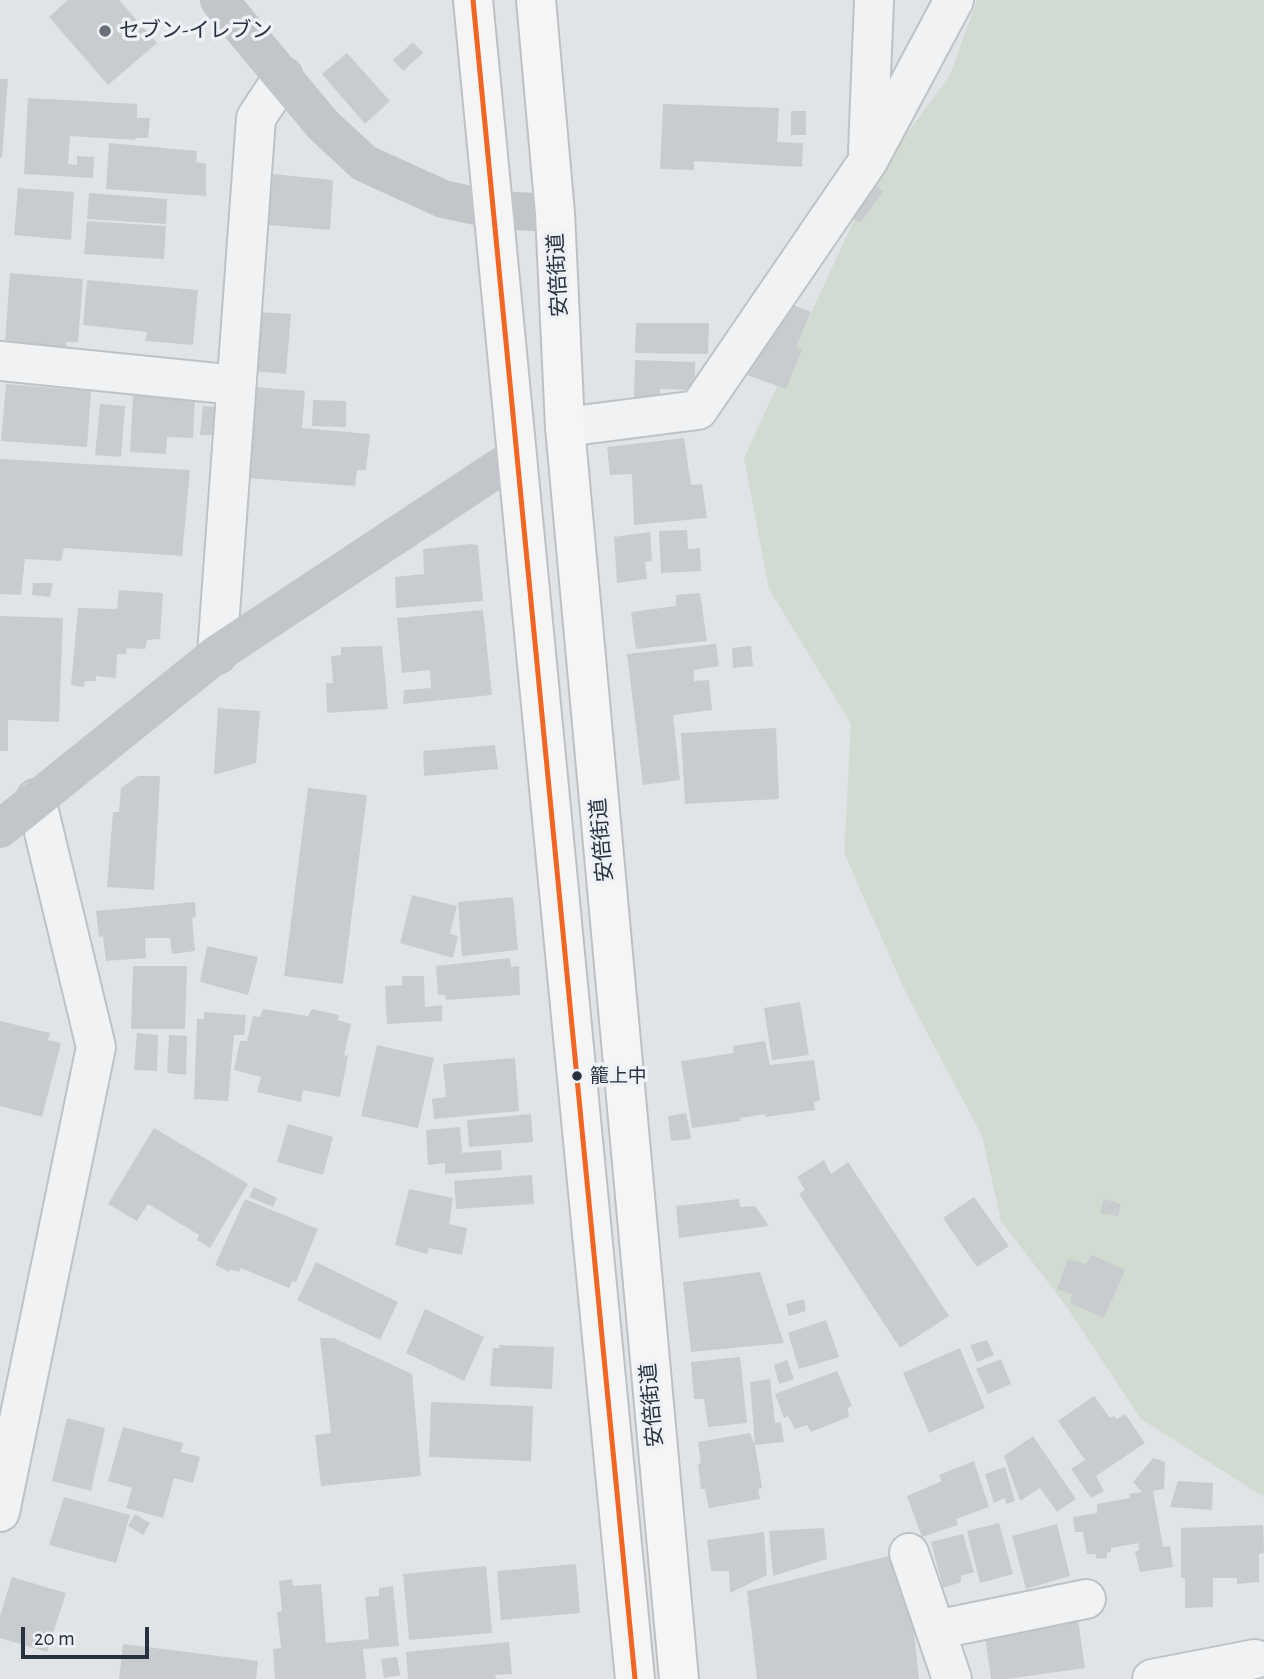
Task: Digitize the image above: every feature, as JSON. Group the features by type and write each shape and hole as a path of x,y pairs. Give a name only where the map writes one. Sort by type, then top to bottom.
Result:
{"main road":[{"name":"安倍街道","path":"473,0 635,1679"},
{"name":"安倍街道","path":"536,0 555,213 565,428 679,1679"}],"street":[{"path":"219,0 323,125 364,163 443,199 494,210 555,213"},
{"path":"867,161 874,0"},
{"path":"565,428 698,411 867,161 954,0"},
{"path":"217,654 256,118 283,77"},
{"path":"0,361 236,385"},
{"path":"0,829 217,654 518,455"},
{"path":"0,1512 96,1047 36,799"},
{"path":"909,1553 952,1679"},
{"path":"935,1630 1086,1599"},
{"path":"1152,1679 1255,1659"}],"shaded area":[{"path":"977,0 1264,0 1264,1497 1141,1419 1066,1306 1001,1221 982,1136 907,995 844,853 851,724 769,589 744,458 872,181 950,75"}],"building":[{"path":"68,0 119,0 157,43 108,85 49,17"},
{"path":"413,42 423,53 403,71 393,60"},
{"path":"347,53 390,101 365,124 322,74"},
{"path":"0,79 8,79 2,158 0,158"},
{"path":"28,98 137,104 137,118 150,118 148,138 135,140 70,136 68,164 77,165 77,156 94,157 93,178 24,174"},
{"path":"663,104 779,108 777,142 803,143 802,167 694,161 694,170 660,169"},
{"path":"791,111 806,111 806,135 791,135"},
{"path":"109,143 197,151 196,162 206,164 206,196 106,189"},
{"path":"273,174 333,180 330,230 268,225"},
{"path":"872,183 884,191 860,223 849,216"},
{"path":"18,188 74,192 71,240 14,235"},
{"path":"89,193 167,199 166,224 87,219"},
{"path":"87,221 166,226 164,259 84,254"},
{"path":"10,273 83,279 78,342 66,342 66,348 5,343"},
{"path":"87,280 198,290 193,345 145,341 147,332 83,325"},
{"path":"779,299 811,312 796,347 802,350 786,389 747,375"},
{"path":"257,312 291,314 286,374 253,371"},
{"path":"636,323 709,323 708,354 635,353"},
{"path":"635,360 695,362 695,390 660,389 660,399 634,398"},
{"path":"6,384 91,391 87,447 1,441"},
{"path":"255,387 305,391 302,428 370,434 366,470 357,470 355,486 246,478"},
{"path":"133,396 195,399 193,438 167,437 166,454 130,452"},
{"path":"313,400 346,401 346,427 312,426"},
{"path":"100,404 125,406 121,457 95,455"},
{"path":"203,406 215,407 214,435 200,435"},
{"path":"684,438 691,485 702,484 707,518 634,525 632,474 610,475 607,447"},
{"path":"0,459 190,470 182,556 64,548 61,561 25,559 21,595 0,594"},
{"path":"687,530 688,549 700,548 701,571 661,573 659,531"},
{"path":"650,532 652,561 645,562 647,579 617,583 614,537"},
{"path":"478,545 483,601 396,608 395,577 424,574 423,549"},
{"path":"33,583 53,583 50,597 32,595"},
{"path":"119,590 163,593 160,639 147,640 145,649 127,648 126,654 117,654 116,678 96,676 96,681 85,681 84,687 71,685 78,608 117,609"},
{"path":"700,593 707,641 636,649 631,612 676,606 676,595"},
{"path":"483,610 492,695 403,704 404,690 431,688 430,670 402,673 397,618"},
{"path":"0,616 63,618 59,722 8,720 8,751 0,751"},
{"path":"716,644 719,666 694,670 694,681 709,680 712,710 673,715 680,780 643,785 627,654"},
{"path":"382,646 388,709 327,713 326,683 333,683 331,656 341,655 341,647"},
{"path":"751,646 753,666 733,668 732,648"},
{"path":"218,708 260,711 256,763 214,775"},
{"path":"776,728 779,799 685,804 681,733"},
{"path":"495,745 498,769 424,776 423,751"},
{"path":"138,776 160,776 154,890 107,887 113,812 119,812 121,788"},
{"path":"308,788 367,795 343,984 284,976"},
{"path":"412,895 457,906 450,934 458,936 453,958 400,943"},
{"path":"513,897 518,950 462,956 458,902"},
{"path":"195,902 196,917 192,918 195,951 172,954 170,938 145,938 146,958 106,961 103,936 99,937 96,911"},
{"path":"207,946 258,957 248,995 200,982"},
{"path":"510,958 511,967 519,966 520,995 446,1000 445,995 438,995 436,966"},
{"path":"133,966 187,966 185,1029 131,1029"},
{"path":"402,976 424,976 425,1007 442,1005 442,1021 387,1024 385,986 402,985"},
{"path":"800,1002 809,1055 772,1060 764,1008"},
{"path":"263,1009 308,1016 312,1009 339,1015 338,1020 351,1024 344,1055 348,1056 340,1097 303,1090 301,1102 257,1092 261,1077 234,1070 240,1041 247,1041 253,1016 260,1017"},
{"path":"204,1012 246,1015 244,1035 234,1035 228,1101 194,1099 197,1019 204,1019"},
{"path":"0,1021 50,1033 48,1040 61,1043 42,1117 0,1106"},
{"path":"137,1033 158,1035 157,1071 134,1070"},
{"path":"169,1035 187,1036 186,1075 167,1073"},
{"path":"765,1041 770,1065 814,1060 820,1100 814,1102 815,1110 765,1117 765,1114 740,1118 741,1121 692,1128 681,1061 734,1053 733,1046"},
{"path":"377,1045 434,1058 418,1128 361,1116"},
{"path":"515,1058 519,1111 434,1119 432,1099 446,1097 443,1064"},
{"path":"686,1113 691,1139 671,1141 668,1116"},
{"path":"531,1114 533,1142 469,1147 467,1120"},
{"path":"288,1124 333,1137 323,1175 277,1162"},
{"path":"460,1127 462,1153 501,1150 502,1170 445,1174 445,1163 428,1165 426,1130"},
{"path":"154,1128 248,1184 210,1248 197,1240 199,1235 148,1204 137,1221 108,1204"},
{"path":"824,1160 831,1174 848,1162 949,1316 900,1348 799,1194 805,1190 797,1177"},
{"path":"532,1175 534,1204 456,1209 454,1181"},
{"path":"254,1187 277,1198 273,1207 249,1197"},
{"path":"409,1189 453,1198 449,1224 467,1228 462,1255 429,1248 427,1254 395,1245"},
{"path":"974,1197 1009,1246 977,1267 943,1218"},
{"path":"245,1199 318,1229 296,1282 292,1281 289,1288 241,1268 239,1272 230,1269 229,1272 215,1265"},
{"path":"739,1199 740,1207 755,1206 769,1226 679,1238 676,1206"},
{"path":"1104,1199 1121,1204 1118,1216 1100,1213"},
{"path":"1092,1255 1125,1270 1104,1318 1070,1303 1072,1294 1057,1289 1068,1259 1086,1264"},
{"path":"316,1262 398,1302 380,1340 297,1300"},
{"path":"760,1272 784,1343 691,1352 683,1282"},
{"path":"804,1299 806,1311 789,1316 786,1304"},
{"path":"425,1309 484,1337 464,1381 406,1353"},
{"path":"826,1320 839,1357 799,1369 788,1333"},
{"path":"320,1338 334,1338 412,1374 421,1476 321,1486 315,1435 331,1433"},
{"path":"987,1340 994,1355 977,1362 970,1345"},
{"path":"499,1345 554,1347 552,1389 490,1386 493,1348 499,1348"},
{"path":"960,1348 985,1408 929,1433 903,1373"},
{"path":"740,1357 747,1423 708,1427 704,1399 694,1399 691,1362"},
{"path":"1001,1359 1011,1384 988,1394 976,1369"},
{"path":"787,1360 794,1379 779,1384 774,1365"},
{"path":"837,1371 852,1406 848,1408 849,1417 811,1432 807,1425 795,1429 788,1416 784,1418 775,1394"},
{"path":"770,1379 775,1423 781,1422 784,1442 755,1445 750,1382"},
{"path":"1094,1396 1110,1418 1114,1416 1117,1419 1125,1414 1145,1443 1096,1476 1104,1491 1091,1498 1071,1469 1085,1460 1058,1421"},
{"path":"431,1402 533,1406 531,1461 429,1457"},
{"path":"67,1418 105,1428 91,1491 52,1481"},
{"path":"123,1427 183,1443 181,1452 200,1457 193,1483 174,1478 163,1518 126,1508 132,1488 108,1481"},
{"path":"750,1433 755,1445 762,1488 758,1489 760,1499 709,1508 705,1489 701,1489 698,1442"},
{"path":"1033,1436 1076,1499 1057,1512 1040,1488 1020,1501 1004,1456"},
{"path":"1153,1458 1165,1462 1164,1489 1153,1491 1163,1547 1170,1546 1173,1567 1140,1572 1135,1552 1139,1550 1138,1543 1111,1548 1107,1558 1097,1559 1095,1554 1087,1554 1083,1532 1075,1532 1073,1517 1097,1513 1097,1504 1130,1498 1129,1494 1142,1492 1133,1482"},
{"path":"974,1461 989,1507 956,1519 958,1525 922,1537 907,1496 942,1481 939,1475"},
{"path":"1005,1467 1015,1501 1006,1504 1005,1498 994,1503 985,1474"},
{"path":"1178,1481 1213,1483 1212,1510 1170,1507"},
{"path":"64,1497 130,1515 116,1563 49,1545"},
{"path":"135,1514 150,1523 143,1535 128,1526"},
{"path":"999,1523 1013,1574 980,1583 967,1531"},
{"path":"1057,1524 1070,1576 1026,1589 1012,1536"},
{"path":"1263,1525 1264,1553 1259,1554 1259,1582 1237,1584 1237,1578 1213,1578 1213,1607 1185,1608 1185,1578 1181,1578 1181,1528"},
{"path":"824,1528 827,1559 773,1576 769,1531"},
{"path":"764,1532 767,1575 730,1593 729,1571 711,1571 707,1540"},
{"path":"963,1534 974,1572 961,1576 961,1582 943,1588 931,1542"},
{"path":"905,1552 919,1679 757,1679 747,1591"},
{"path":"576,1564 580,1613 501,1620 497,1571"},
{"path":"486,1566 492,1633 409,1640 403,1574"},
{"path":"12,1577 66,1593 47,1652 0,1638 0,1616"},
{"path":"292,1579 293,1586 321,1584 326,1643 369,1639 365,1597 379,1596 379,1588 393,1586 399,1646 363,1649 366,1679 275,1679 273,1649 281,1648 277,1612 282,1611 279,1581"},
{"path":"1078,1620 1085,1668 991,1679 985,1635"},
{"path":"509,1642 512,1674 495,1675 496,1679 408,1679 406,1652"},
{"path":"123,1644 258,1661 256,1679 119,1679"},
{"path":"397,1657 400,1675 384,1678 381,1659"}],"transit line":[{"path":"473,0 635,1679"}],"place":[{"name":"セブン-イレブン","path":"105,31"},
{"name":"籠上中","path":"577,1076"}]}
